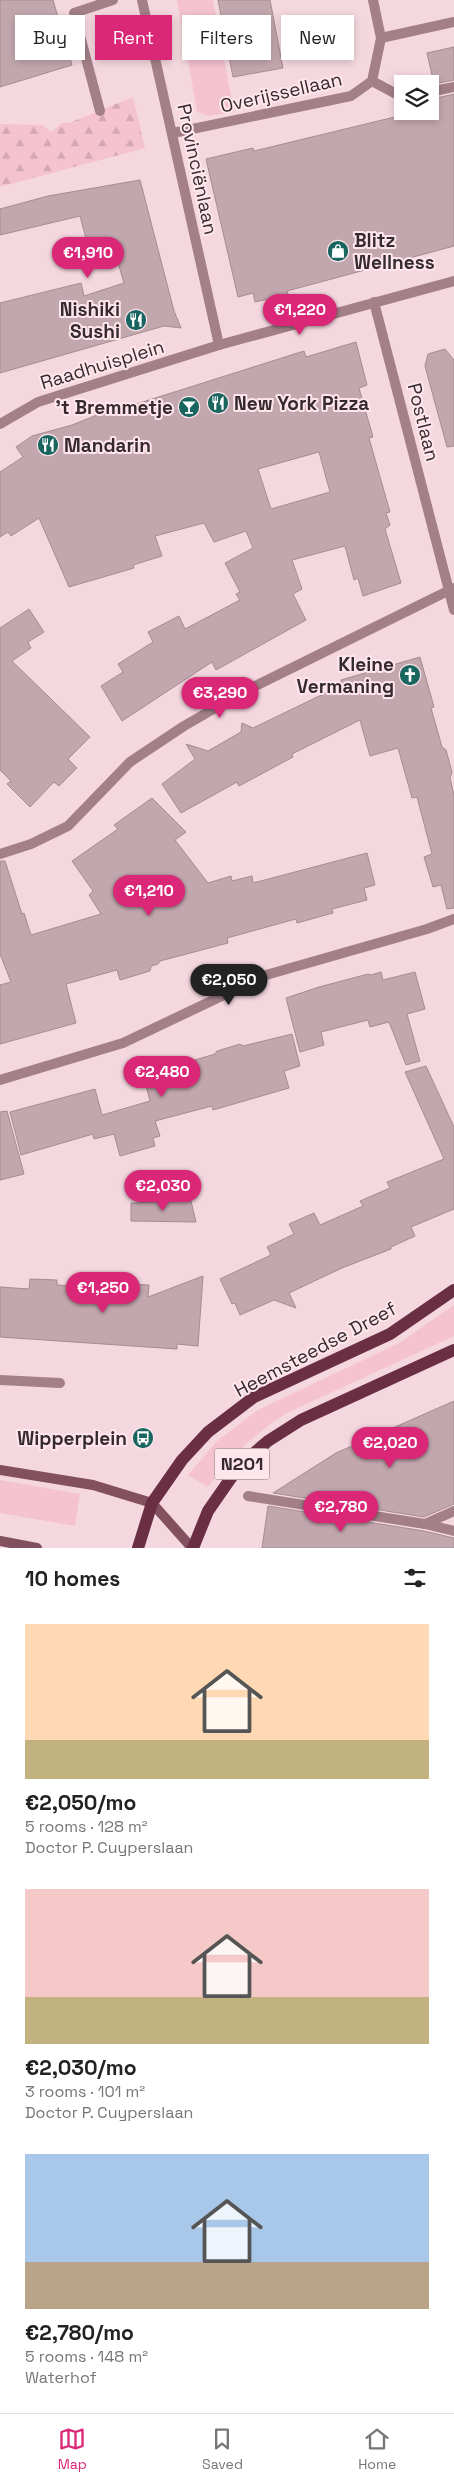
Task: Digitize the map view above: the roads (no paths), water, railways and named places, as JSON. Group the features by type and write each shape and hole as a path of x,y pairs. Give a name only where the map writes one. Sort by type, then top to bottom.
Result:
{"main road":[{"name":"Heemsteedse Dreef","path":"138,1548 152,1503 182,1460 208,1432 254,1398 390,1334 454,1290"},
{"name":"N201","path":"193,1548 208,1511 240,1465 268,1441 301,1420 454,1350"},
{"path":"0,1470 93,1485 152,1503 193,1548"},
{"path":"0,1541 37,1548"}],"street":[{"path":"100,111 74,12 101,2 113,0"},
{"name":"Provinciënlaan","path":"142,0 219,345"},
{"path":"372,0 381,38 372,81 394,93"},
{"path":"381,38 454,22"},
{"name":"Overijssellaan","path":"173,134 351,96 372,81"},
{"path":"439,90 454,87"},
{"name":"Raadhuisplein","path":"0,424 38,402 219,345 454,281"},
{"name":"Postlaan","path":"374,302 451,589 454,610"},
{"path":"0,854 31,844 68,826 130,762 184,726 243,692 451,589"},
{"path":"0,1080 123,1043 266,975 427,929 454,919"},
{"path":"0,1380 60,1383"},
{"path":"248,1496 454,1530"},
{"path":"425,1524 454,1511"}],"place":[{"name":"Blitz Wellness","path":"338,251"},
{"name":"Nishiki Sushi","path":"136,320"},
{"name":"New York Pizza","path":"218,403"},
{"name":"'t Bremmetje","path":"189,407"},
{"name":"Mandarin","path":"48,445"},
{"name":"Kleine Vermaning","path":"410,675"},
{"name":"Wipperplein","path":"143,1438"}]}
